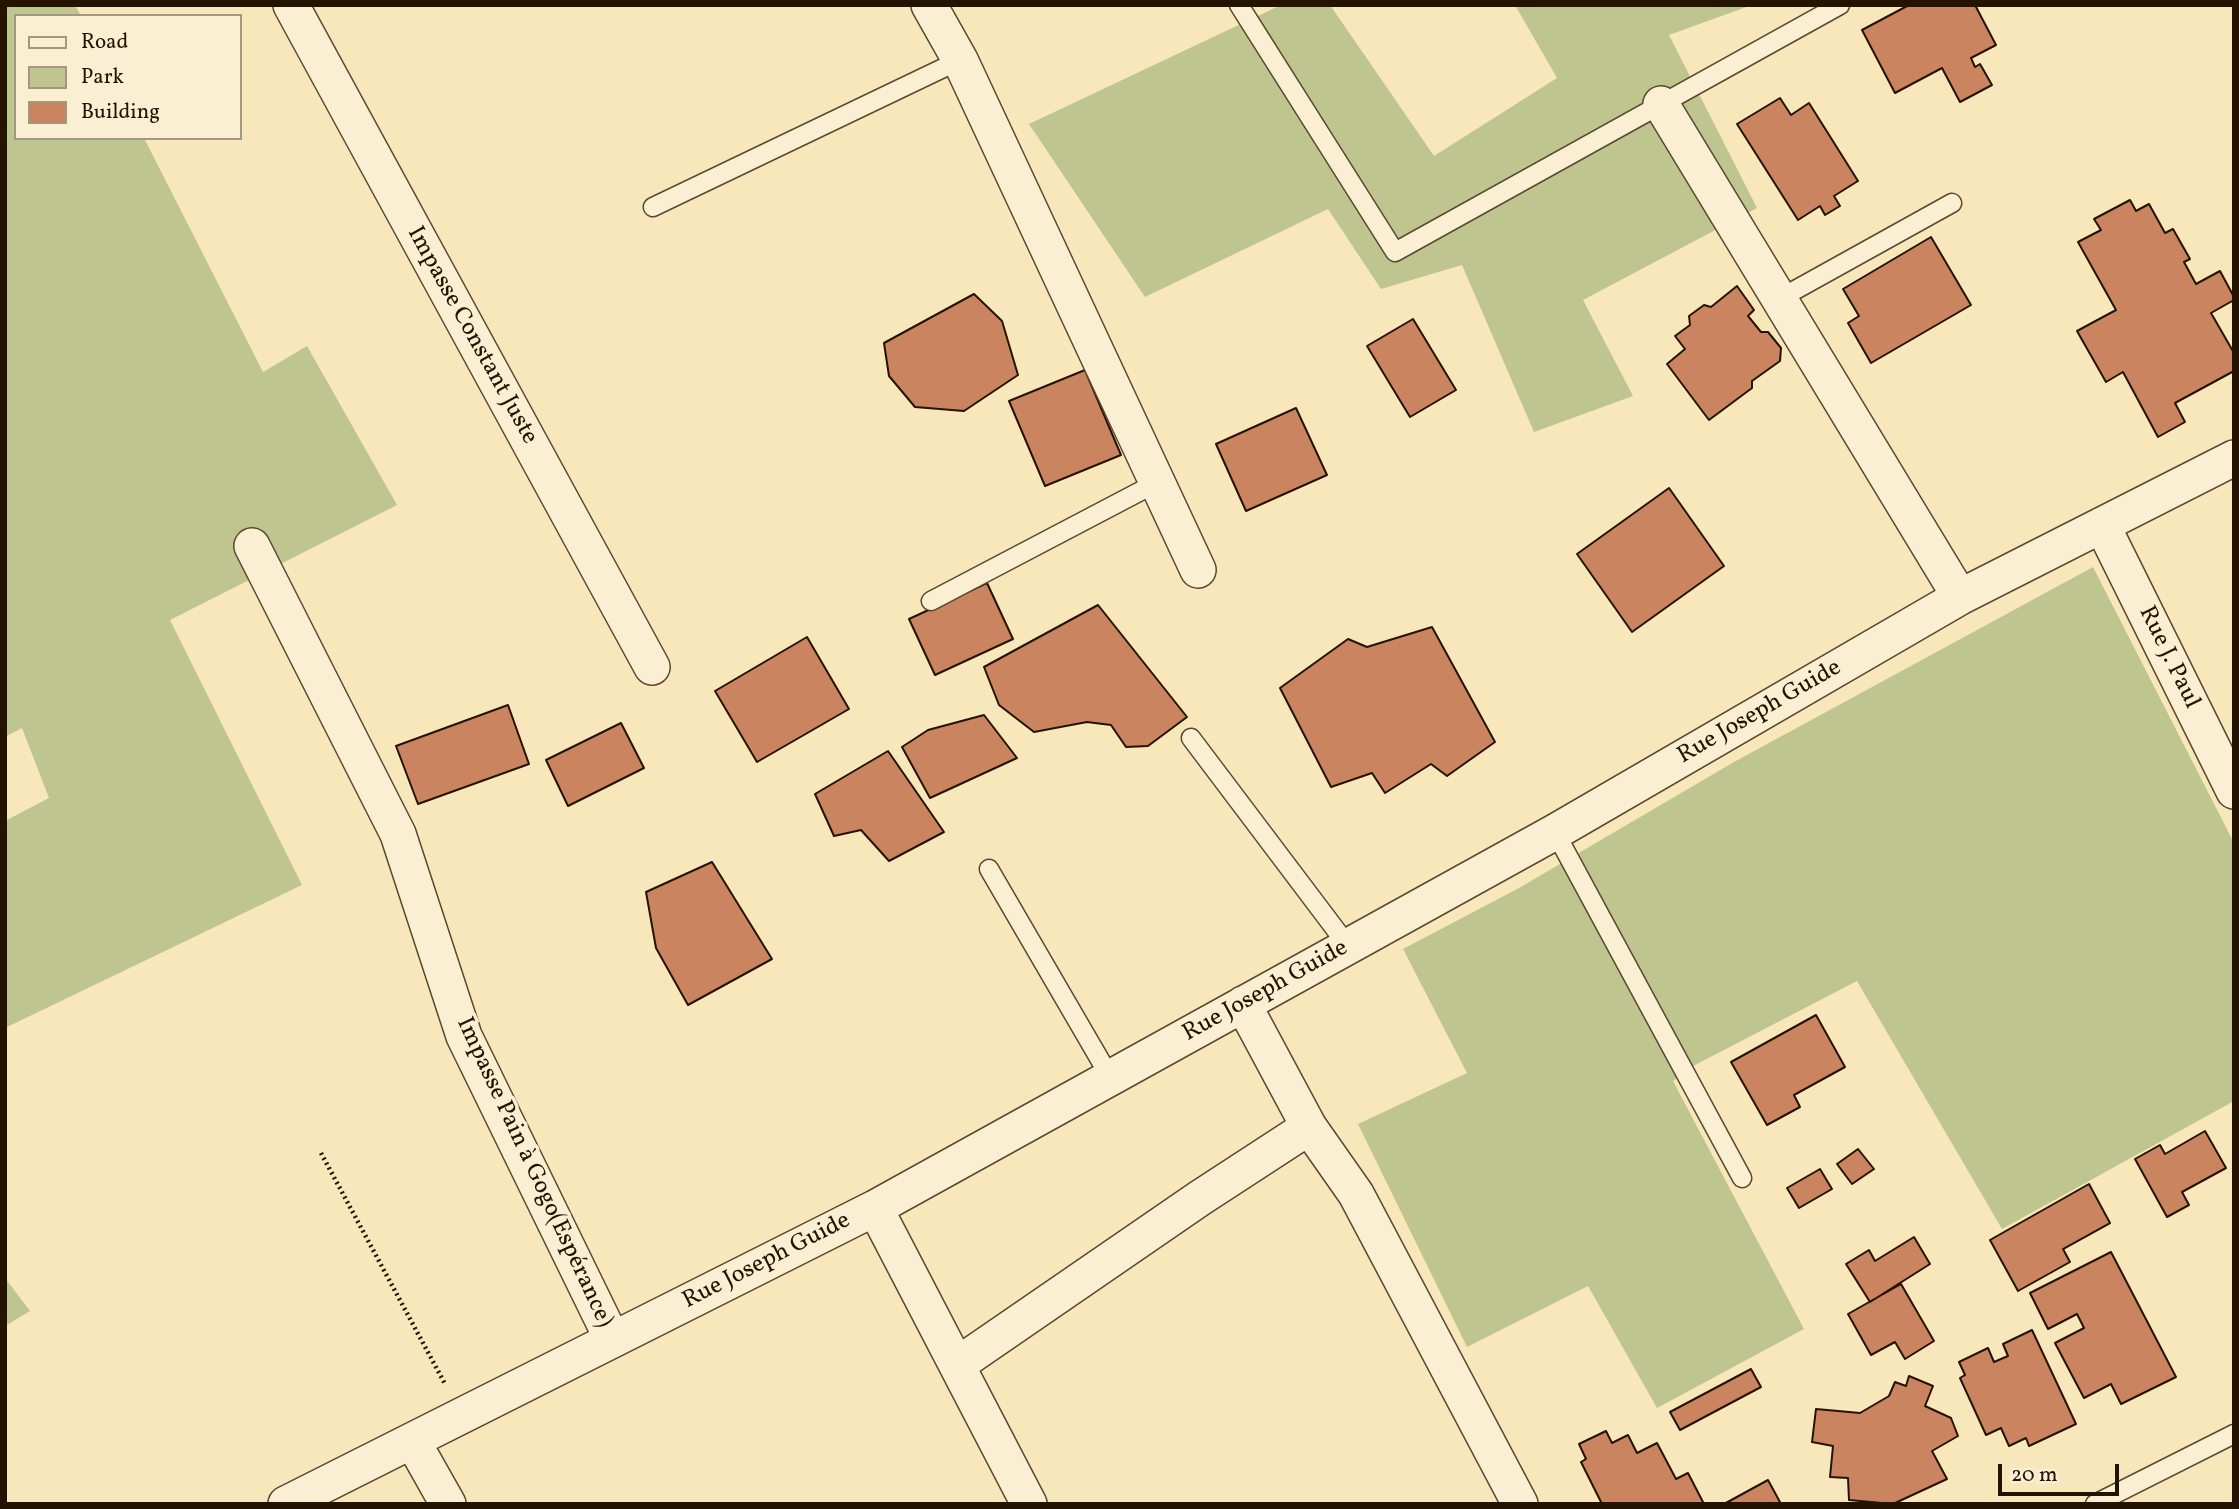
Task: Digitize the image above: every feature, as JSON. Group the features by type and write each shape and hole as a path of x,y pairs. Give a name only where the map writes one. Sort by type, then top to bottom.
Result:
{"street":[{"name":"Impasse Constant Juste","path":"291,5 652,667"},
{"path":"929,5 960,60 1198,570"},
{"path":"1661,104 1960,597"},
{"name":"Rue Joseph Guide","path":"286,1504 875,1208 1555,832 1960,597 2234,458"},
{"name":"Rue J. Paul","path":"2102,525 2234,791"},
{"name":"Impasse Pain à Gogo(Espérance)","path":"252,546 398,834 464,1036 612,1339"},
{"path":"1243,1004 1309,1127 1356,1194 1520,1504"},
{"path":"957,1366 1200,1198 1309,1127"},
{"path":"875,1208 1029,1504"},
{"path":"413,1442 448,1504"}],"lane":[{"path":"1239,5 1395,252 1840,5"},
{"path":"653,207 960,60"},
{"path":"1779,299 1952,203"},
{"path":"931,601 1156,483"},
{"path":"1191,738 1348,946"},
{"path":"1555,832 1742,1178"},
{"path":"989,869 1110,1077"},
{"path":"2095,1504 2234,1434"}],"path":[{"path":"321,1153 462,1415"}],"green space":[{"path":"5,5 75,5 80,14 14,14 14,140 145,140 263,372 307,346 397,505 170,620 302,885 5,1028 5,821 49,798 22,728 5,737"},
{"path":"1281,5 1330,5 1434,156 1557,78 1515,5 1752,5 1669,35 1757,208 1583,300 1633,396 1534,432 1462,265 1381,289 1328,209 1145,297 1029,124"},
{"path":"2093,567 2234,843 2234,1101 2002,1229 1857,981 1695,1065 1673,1081 1804,1329 1657,1408 1588,1286 1467,1347 1358,1124 1467,1073 1403,949 1519,888 1734,762"},
{"path":"5,1278 30,1311 5,1326"}],"building":[{"path":"1909,5 1975,5 1996,45 1971,58 1975,67 1980,64 1992,85 1960,102 1942,68 1895,93 1862,30"},
{"path":"1780,98 1791,115 1809,103 1858,181 1834,196 1840,206 1825,215 1820,206 1798,220 1737,124"},
{"path":"2130,200 2136,211 2149,204 2165,233 2173,229 2190,259 2184,262 2196,284 2220,271 2234,297 2234,300 2211,313 2234,353 2234,371 2175,403 2185,422 2158,437 2123,372 2106,382 2077,331 2116,310 2078,242 2101,230 2094,219"},
{"path":"1931,237 1971,305 1871,363 1848,323 1859,316 1843,289"},
{"path":"1737,286 1754,310 1748,316 1761,332 1768,332 1781,348 1780,361 1752,381 1752,388 1709,420 1667,364 1685,349 1675,336 1690,325 1689,316 1704,305 1711,307"},
{"path":"974,294 1002,321 1018,375 964,411 915,407 889,376 884,343"},
{"path":"1413,319 1456,390 1410,417 1367,346"},
{"path":"1085,370 1121,455 1045,486 1009,401"},
{"path":"1296,408 1327,475 1246,511 1216,444"},
{"path":"1669,488 1724,566 1632,632 1577,554"},
{"path":"987,583 1013,639 935,675 909,619"},
{"path":"1098,605 1187,717 1148,746 1126,747 1111,725 1087,722 1034,732 999,705 984,667"},
{"path":"1432,627 1495,742 1447,776 1431,764 1385,793 1372,773 1331,787 1280,688 1348,639 1367,647"},
{"path":"807,637 849,709 757,762 715,691"},
{"path":"508,705 529,764 418,804 396,746"},
{"path":"984,715 1017,758 930,798 902,747 928,730"},
{"path":"621,723 644,768 568,806 546,760"},
{"path":"888,751 944,832 889,861 861,830 834,836 815,794"},
{"path":"712,862 772,959 688,1005 656,948 646,892"},
{"path":"1816,1015 1845,1067 1794,1095 1800,1107 1767,1125 1731,1062"},
{"path":"2205,1131 2226,1168 2182,1192 2189,1205 2167,1217 2135,1159 2160,1145 2165,1154"},
{"path":"1858,1149 1874,1169 1852,1184 1837,1164"},
{"path":"1820,1169 1832,1189 1799,1208 1787,1188"},
{"path":"2089,1184 2110,1223 2063,1249 2070,1262 2018,1291 1990,1240"},
{"path":"1914,1237 1930,1264 1870,1302 1846,1264 1869,1250 1875,1261"},
{"path":"2111,1252 2176,1377 2121,1404 2111,1384 2084,1398 2055,1343 2084,1328 2077,1314 2048,1329 2030,1293"},
{"path":"1901,1284 1934,1341 1905,1359 1895,1342 1871,1355 1848,1314"},
{"path":"2032,1330 2076,1424 2029,1446 2026,1438 2009,1446 2001,1428 1986,1435 1960,1378 1965,1375 1959,1362 1988,1348 1994,1362 2008,1356 2003,1344"},
{"path":"1751,1369 1761,1387 1680,1430 1670,1412"},
{"path":"1909,1376 1933,1386 1925,1406 1951,1418 1958,1436 1932,1451 1947,1479 1893,1504 1849,1500 1848,1478 1830,1477 1833,1446 1812,1442 1816,1409 1860,1413 1889,1396 1895,1382 1906,1386"},
{"path":"1606,1431 1612,1443 1628,1435 1637,1453 1657,1443 1676,1479 1688,1473 1704,1504 1602,1504 1581,1462 1586,1459 1579,1444"},
{"path":"1768,1480 1781,1504 1724,1504"}]}
